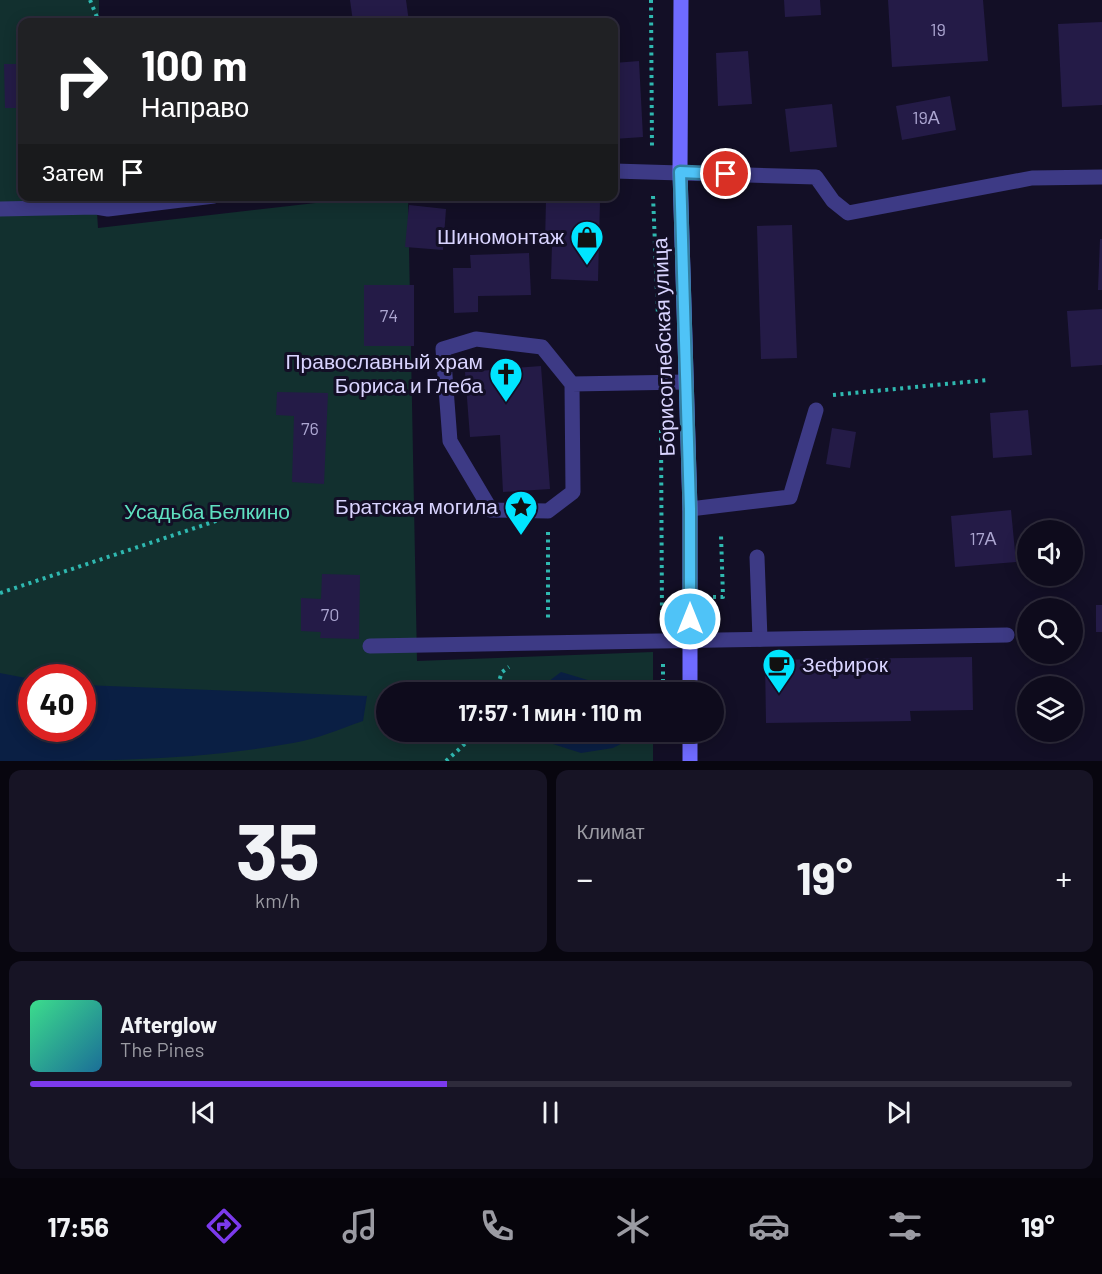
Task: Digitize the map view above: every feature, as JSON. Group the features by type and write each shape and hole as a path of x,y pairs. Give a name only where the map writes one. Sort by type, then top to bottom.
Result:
{"street":[{"name":"Борисоглебская улица","path":"681,0 680,172 690,509 690,682"},
{"path":"690,742 690,761"}],"lane":[{"path":"618,171 816,177 833,201 848,213 1032,178 1102,177"},
{"path":"0,209 96,207 108,209 173,201"},
{"path":"476,339 542,347 572,384 573,492 548,511 490,510 450,441 443,349 476,339"},
{"path":"572,384 686,382"},
{"path":"690,509 789,497 816,410"},
{"path":"757,557 760,639"},
{"path":"370,646 1007,635"}],"path":[{"path":"90,0 97,18"},
{"path":"816,410 833,394 987,380"},
{"path":"661,382 662,622"},
{"path":"548,511 548,642"},
{"path":"0,593 219,520"},
{"path":"663,657 663,682"},
{"path":"499,682 502,672"},
{"path":"446,761 467,742"}],"green space":[{"name":"Усадьба Белкино","path":"0,0 99,0 99,18 18,18 18,201 96,201 98,228 333,201 408,201 417,661 653,652 653,682 376,682 376,742 653,742 653,761 0,761"}],"water":[{"path":"561,672 594,682 548,682"},
{"path":"0,673 18,676 18,742 96,742 96,686 367,696 363,721 293,743 184,757 0,761"},
{"path":"547,742 625,742 613,748 581,753"}],"building":[{"path":"350,0 406,0 408,18 352,18"},
{"path":"784,0 820,0 821,15 785,17"},
{"path":"888,0 983,0 988,61 892,67"},
{"path":"1102,22 1102,105 1062,107 1058,24"},
{"path":"748,51 752,104 718,106 716,53"},
{"path":"639,61 643,137 618,139 618,63"},
{"path":"4,64 18,64 18,108 5,108"},
{"path":"950,96 956,130 902,140 896,106"},
{"path":"832,104 837,147 790,152 785,109"},
{"path":"546,201 600,201 598,281 551,279 552,245 545,244"},
{"path":"409,205 446,209 443,250 405,247"},
{"path":"792,225 797,358 761,359 757,226"},
{"path":"1100,239 1102,239 1102,290 1098,290"},
{"path":"529,253 531,295 478,296 478,312 454,313 453,268 471,268 470,255"},
{"path":"364,285 414,285 414,346 364,346"},
{"path":"1102,309 1102,365 1071,367 1067,311"},
{"name":"Православный храм Бориса и Глеба","path":"541,366 550,489 503,492 500,435 470,437 465,372"},
{"path":"277,392 328,393 324,484 292,482 294,416 276,415"},
{"path":"1028,410 1032,455 993,458 990,413"},
{"path":"832,428 856,432 850,468 826,464"},
{"path":"1011,510 1016,562 955,567 951,516"},
{"path":"322,574 360,575 359,639 320,638 321,632 301,631 301,598 321,599"},
{"path":"1096,605 1102,605 1102,632 1096,632"},
{"path":"972,657 973,710 910,711 911,721 766,723 765,660"}],"place":[{"name":"Шиномонтаж","path":"587,266"},
{"name":"Православный храм Бориса и Глеба","path":"506,403"},
{"name":"Братская могила","path":"521,536"},
{"name":"Зефирок","path":"779,694"}],"route":[{"path":"690,619 690,509 680,172 726,174"}]}
